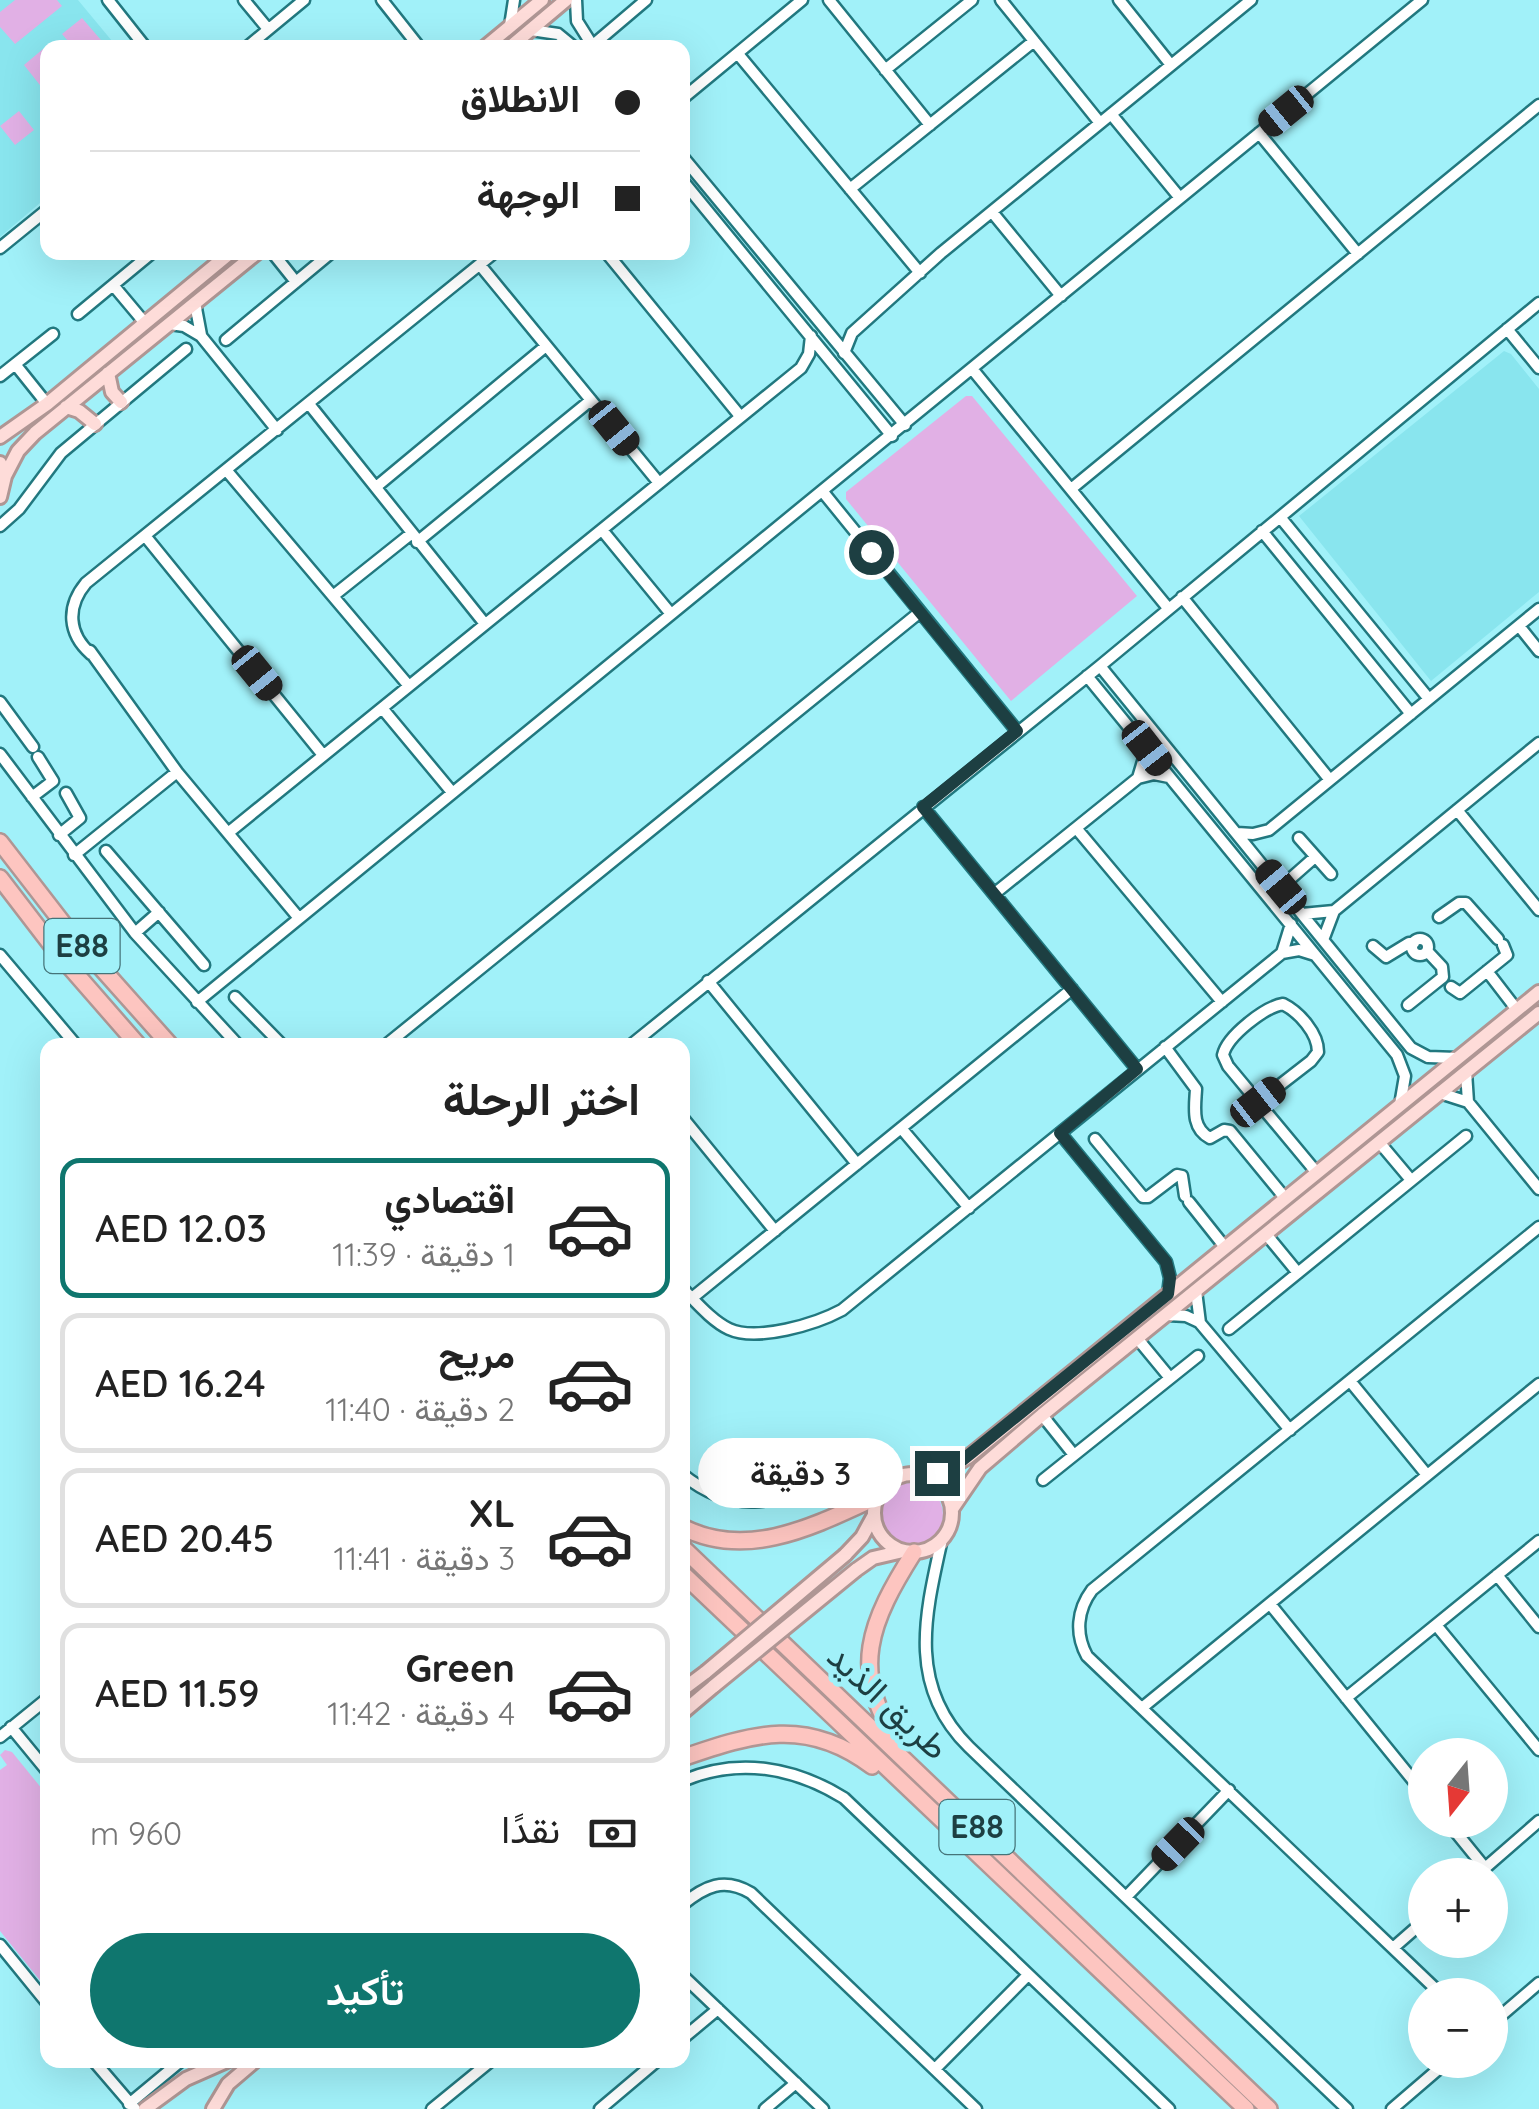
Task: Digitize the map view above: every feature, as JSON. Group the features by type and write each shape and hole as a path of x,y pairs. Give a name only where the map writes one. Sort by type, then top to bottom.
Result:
{"highway":[{"name":"E88","path":"0,842 72,935 164,1038"},
{"name":"E88","path":"0,878 56,951 132,1038"},
{"path":"690,1530 714,1540 757,1542 811,1525 878,1494"},
{"path":"911,1551 881,1608 871,1637 869,1668 872,1689 888,1727 938,1789"},
{"name":"طريق الذيد","path":"690,1555 1269,2109"},
{"name":"طريق الذيد","path":"690,1581 1246,2109"},
{"path":"690,1756 770,1733 814,1736 854,1753 914,1804 946,1824"}],"main road":[{"path":"519,40 566,0"},
{"path":"493,40 537,1"},
{"path":"0,437 46,404 220,260"},
{"path":"0,497 2,470 27,441 248,260"},
{"path":"108,373 109,386 121,402"},
{"path":"66,407 79,411 94,424"},
{"path":"690,1684 845,1555 862,1537 874,1515 878,1494 889,1481 902,1475 946,1470 960,1462 1539,992"},
{"path":"690,1706 872,1558 911,1551 942,1539 951,1522 952,1509 980,1468 1537,1016"},
{"path":"1167,1315 1160,1309 1168,1294"},
{"path":"923,1475 943,1487 952,1509"},
{"path":"874,1515 886,1541 911,1551"},
{"path":"145,2109 186,2079 211,2068"},
{"path":"213,2109 235,2068"},
{"path":"228,2084 247,2068"}],"street":[{"path":"108,0 140,40"},
{"path":"244,0 268,29"},
{"path":"255,40 304,0"},
{"path":"382,0 410,40"},
{"path":"510,26 514,0"},
{"path":"576,0 575,16 590,40"},
{"path":"690,93 802,0"},
{"path":"829,0 930,125"},
{"path":"885,70 972,0"},
{"path":"1001,0 1100,123"},
{"path":"1119,0 1171,65"},
{"path":"844,352 852,333 920,274 1251,0"},
{"path":"197,1002 1422,0"},
{"path":"601,40 643,1"},
{"path":"568,40 561,29 564,23 579,26"},
{"path":"531,30 565,37"},
{"path":"850,190 1034,41"},
{"path":"738,54 920,274"},
{"path":"1071,489 1539,105"},
{"path":"1112,114 1180,198"},
{"path":"1259,133 1358,254"},
{"path":"690,166 905,425"},
{"path":"690,189 892,436"},
{"path":"690,195 695,195"},
{"path":"992,212 1061,296"},
{"path":"0,248 40,216"},
{"path":"78,314 143,260"},
{"path":"278,260 296,282"},
{"path":"226,340 322,260"},
{"path":"298,917 177,772 76,637 71,616 77,595 95,576 486,260"},
{"path":"613,260 740,416"},
{"path":"480,265 658,483"},
{"path":"113,285 144,322"},
{"path":"639,1038 1100,666 1539,302"},
{"path":"195,303 201,336"},
{"path":"169,324 184,326 201,336 277,430"},
{"path":"1507,328 1539,368"},
{"path":"831,336 852,333"},
{"path":"0,376 53,334"},
{"path":"228,834 800,368 810,354 811,336"},
{"path":"376,486 546,346"},
{"path":"0,526 19,509 56,458 186,349"},
{"path":"800,368 817,363 834,365"},
{"path":"15,364 46,404"},
{"path":"973,370 1168,608"},
{"path":"333,596 591,400"},
{"path":"309,404 484,624"},
{"path":"227,471 409,686"},
{"path":"823,492 1017,731"},
{"path":"1280,517 1429,699"},
{"path":"602,530 671,614"},
{"path":"1262,532 1411,714"},
{"path":"146,537 324,754"},
{"path":"1297,574 1314,558"},
{"path":"1182,598 1330,780"},
{"path":"1260,861 1261,845 1269,830 1539,609"},
{"path":"395,1038 920,612"},
{"path":"1518,626 1539,651"},
{"path":"1373,668 1392,653"},
{"path":"1100,666 1411,1048 1421,1055 1458,1058"},
{"path":"1087,676 1403,1066 1405,1082 1400,1105"},
{"path":"0,702 5,720 35,752 53,781 32,798"},
{"path":"382,708 451,792"},
{"path":"1302,914 1334,911 1539,743"},
{"path":"1138,778 1147,748"},
{"path":"0,754 135,932 231,1038"},
{"path":"74,855 177,772"},
{"path":"994,894 1138,778 1154,774 1170,777"},
{"path":"59,835 80,818 66,793"},
{"path":"923,807 1137,1069"},
{"path":"1457,810 1539,910"},
{"path":"1076,828 1222,1002"},
{"path":"1237,833 1269,830"},
{"path":"1299,838 1330,874"},
{"path":"106,851 204,965"},
{"path":"1281,887 1316,857"},
{"path":"1373,946 1386,957 1409,943 1424,940 1447,982 1459,994 1508,954 1466,902 1459,902 1439,917"},
{"path":"1324,940 1334,911"},
{"path":"135,932 159,912"},
{"path":"1282,953 1291,924"},
{"path":"1072,989 692,1298 722,1325 737,1332 762,1333 816,1322 856,1301 1282,953 1300,950 1316,956"},
{"path":"0,955 70,1038"},
{"path":"1487,972 1518,1010"},
{"path":"708,981 857,1164"},
{"path":"1408,1005 1447,982"},
{"path":"235,997 272,1038"},
{"path":"1258,1102 1318,1052 1314,1035 1294,1010 1283,1004 1272,1007 1223,1049 1224,1061 1258,1102 1317,1172"},
{"path":"1165,1047 1196,1089 1193,1111 1205,1137 1224,1130 1230,1132 1285,1198"},
{"path":"1403,1066 1416,1066 1421,1055"},
{"path":"1466,1072 1468,1102"},
{"path":"1440,1092 1468,1102 1539,1189"},
{"path":"690,1127 775,1232"},
{"path":"902,1128 969,1208"},
{"path":"1060,1133 1166,1262 1168,1294"},
{"path":"1229,1328 1466,1136"},
{"path":"1094,1139 1143,1197 1177,1175 1182,1176 1187,1199 1224,1246"},
{"path":"1379,1142 1411,1180"},
{"path":"1424,1978 1084,1652 1081,1624 1087,1596 1539,1227"},
{"path":"1266,1234 1298,1273"},
{"path":"1166,1262 1194,1272"},
{"path":"1196,1291 1200,1323"},
{"path":"1167,1315 1186,1316 1200,1323 1290,1430"},
{"path":"1138,1338 1170,1378"},
{"path":"1044,1480 1198,1356"},
{"path":"1350,1381 1427,1475"},
{"path":"1143,1708 1539,1384"},
{"path":"1042,1415 1074,1455"},
{"path":"690,1479 707,1491 751,1502 778,1499 877,1468 902,1475"},
{"path":"852,1474 866,1476 878,1494"},
{"path":"942,1539 933,1575 925,1662 947,1722 1347,2109"},
{"path":"1346,1698 1539,1541"},
{"path":"911,1551 928,1562 933,1575"},
{"path":"1496,1576 1539,1627"},
{"path":"1270,1604 1408,1773"},
{"path":"1436,1625 1539,1750"},
{"path":"0,1737 40,1705"},
{"path":"12,1728 40,1762"},
{"path":"690,1778 713,1771 757,1767 783,1771 826,1787 876,1826 1169,2109"},
{"path":"1126,1897 1229,1790"},
{"path":"1497,1858 1539,1821"},
{"path":"690,1899 710,1885 739,1886 751,1893 976,2109"},
{"path":"1393,1948 1408,1935"},
{"path":"0,1945 5,1960 40,1996"},
{"path":"935,2069 1028,1975"},
{"path":"690,1983 823,2109"},
{"path":"1508,2011 1539,1984"},
{"path":"690,2032 718,2009"},
{"path":"99,2068 131,2107 173,2068"},
{"path":"432,2109 482,2068"},
{"path":"600,2109 649,2068"},
{"path":"1392,2109 1428,2078"},
{"path":"764,2109 796,2083"}],"shaded area":[{"path":"0,0 78,0 111,40 40,40 40,203 0,237"},
{"path":"15,0 57,0 62,6 15,44 0,27 0,12"},
{"path":"82,18 101,40 67,40 62,34"},
{"path":"40,52 40,85 24,65"},
{"path":"19,111 34,130 15,145 0,126"},
{"path":"1504,351 1511,354 1539,389 1539,592 1431,681 1299,516"},
{"path":"966,396 972,396 1137,596 1011,701 846,499 846,492"},
{"path":"911,1483 934,1492 943,1515 934,1538 911,1547 888,1538 879,1515 888,1492"},
{"path":"5,1750 12,1752 40,1786 40,1980 0,1931 0,1770 7,1765 0,1755"}],"route":[{"path":"871,552 1017,731 923,807 1137,1069 1060,1133 1166,1262 1170,1278 1168,1294 960,1462 937,1473"}]}
